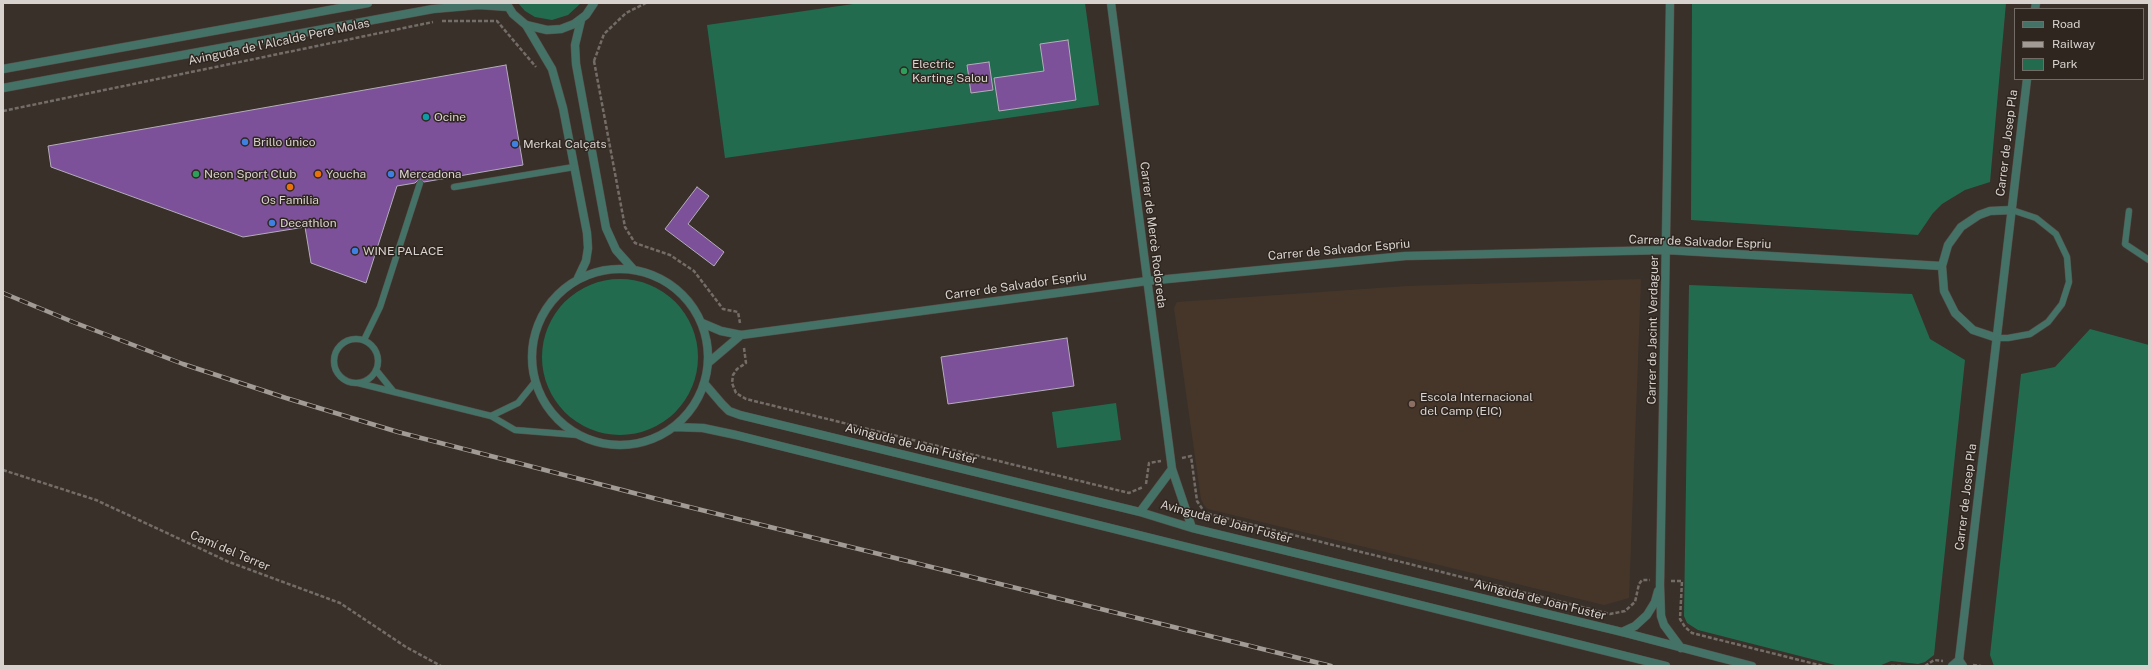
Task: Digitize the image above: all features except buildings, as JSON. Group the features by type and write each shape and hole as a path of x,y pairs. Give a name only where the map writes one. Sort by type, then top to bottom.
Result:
{"street":[{"name":"Avinguda de l'Alcalde Pere Molas","path":"3,69 368,3"},
{"path":"594,3 581,20 576,39 576,64 606,228 616,250 633,269"},
{"name":"Carrer de Mercè Rodoreda","path":"1111,3 1172,469 1192,528"},
{"name":"Carrer de Jacint Verdaguer","path":"1670,3 1660,584 1661,616 1664,625 1681,648"},
{"name":"Avinguda de l'Alcalde Pere Molas","path":"3,88 433,9 479,5 507,5"},
{"path":"507,5 519,20 540,30 554,30 568,27 581,20"},
{"path":"526,24 552,68 563,108 588,248 586,261 578,278"},
{"name":"Carrer de Josep Pla","path":"1952,666 1961,663 1996,338 2027,80"},
{"name":"Carrer de Josep Pla","path":"1996,338 1974,330 1955,314 1944,291 1942,266 1948,245 1961,227 1979,215 1995,210 2012,210"},
{"name":"Carrer de Salvador Espriu","path":"702,323 721,331 741,334 1147,280 1405,256 1666,250 1942,266"},
{"path":"614,268 633,269 658,277 680,291 688,301 702,323 707,343 708,363 704,383 693,407 674,427 649,441 635,444 606,444 578,435 560,422 544,403 535,382 531,352 538,322 554,297 578,278 596,271 614,268"},
{"path":"708,363 741,334"},
{"name":"Avinguda de Joan Fuster","path":"704,383 729,411 740,415 1140,512 1192,528 1622,632 1752,666"},
{"path":"674,427 703,428 723,432 1666,666"},
{"path":"1140,512 1172,469"},
{"name":"Carrer de Jacint Verdaguer","path":"1622,632 1636,626 1647,615 1655,602 1660,584"}],"lane":[{"path":"454,187 574,167"},
{"path":"364,340 380,307 420,182"},
{"name":"Carrer de Josep Pla","path":"1996,338 2008,338 2030,334 2048,322 2062,304 2069,282 2067,257 2056,234 2036,218 2012,210"},
{"path":"2129,212 2125,244 2149,260"},
{"path":"358,383 366,381 376,370 378,356 375,350 364,340 349,339 337,348 334,355 335,370 340,377 346,381 394,391 492,416 515,430 578,435"},
{"path":"376,370 394,391"},
{"path":"492,416 518,403 535,382"}],"path":[{"path":"646,3 626,13 604,34 594,61 625,227 635,243 670,255 694,271 723,309 738,312"},
{"name":"Avinguda de l'Alcalde Pere Molas","path":"3,111 438,21 497,21 540,71"},
{"name":"Camí del Terrer","path":"3,470 96,500 229,562 340,604 406,647 441,666"},
{"path":"1682,582 1680,619 1685,627 1692,633 1823,666"},
{"path":"1891,666 1901,666"}],"shaded area":[{"name":"Escola Internacional del Camp (EIC)","path":"1641,279 1629,598 1604,605 1208,509 1204,505 1201,499 1174,308 1177,302 1407,286"}],"green space":[{"path":"518,3 581,3 568,15 552,20 535,17 525,11"},
{"name":"Electric Karting Salou","path":"860,3 1085,3 1099,105 725,158 707,25"},
{"path":"1692,3 2006,3 1990,182 1965,190 1942,204 1933,213 1918,235 1691,220"},
{"path":"612,279 628,279 643,282 657,288 670,297 680,307 689,320 695,334 698,357 697,372 689,394 680,407 670,417 657,426 643,432 628,435 612,435 597,432 583,426 570,417 560,407 551,394 545,380 542,365 542,349 545,334 551,320 560,307 570,297 583,288 597,282"},
{"path":"1689,285 1912,294 1930,339 1965,360 1934,655 1925,662 1918,664 1891,661 1879,666 1839,666 1698,630 1687,623 1684,616"},
{"path":"2090,329 2149,345 2149,666 1994,666 1990,655 2021,374 2055,367"},
{"path":"1116,403 1121,440 1057,448 1052,412"}],"railway":[{"path":"3,293 73,322 183,364 286,398 398,432 657,499 1331,666"}],"place":[{"name":"Electric Karting Salou","path":"904,71"},
{"name":"Ocine","path":"426,117"},
{"name":"Brillo único","path":"245,142"},
{"name":"Merkal Calçats","path":"515,144"},
{"name":"Neon Sport Club","path":"196,174"},
{"name":"Youcha","path":"318,174"},
{"name":"Mercadona","path":"391,174"},
{"name":"Os Familia","path":"290,187"},
{"name":"Decathlon","path":"272,223"},
{"name":"WINE PALACE","path":"355,251"},
{"name":"Escola Internacional del Camp (EIC)","path":"1412,404"}]}
